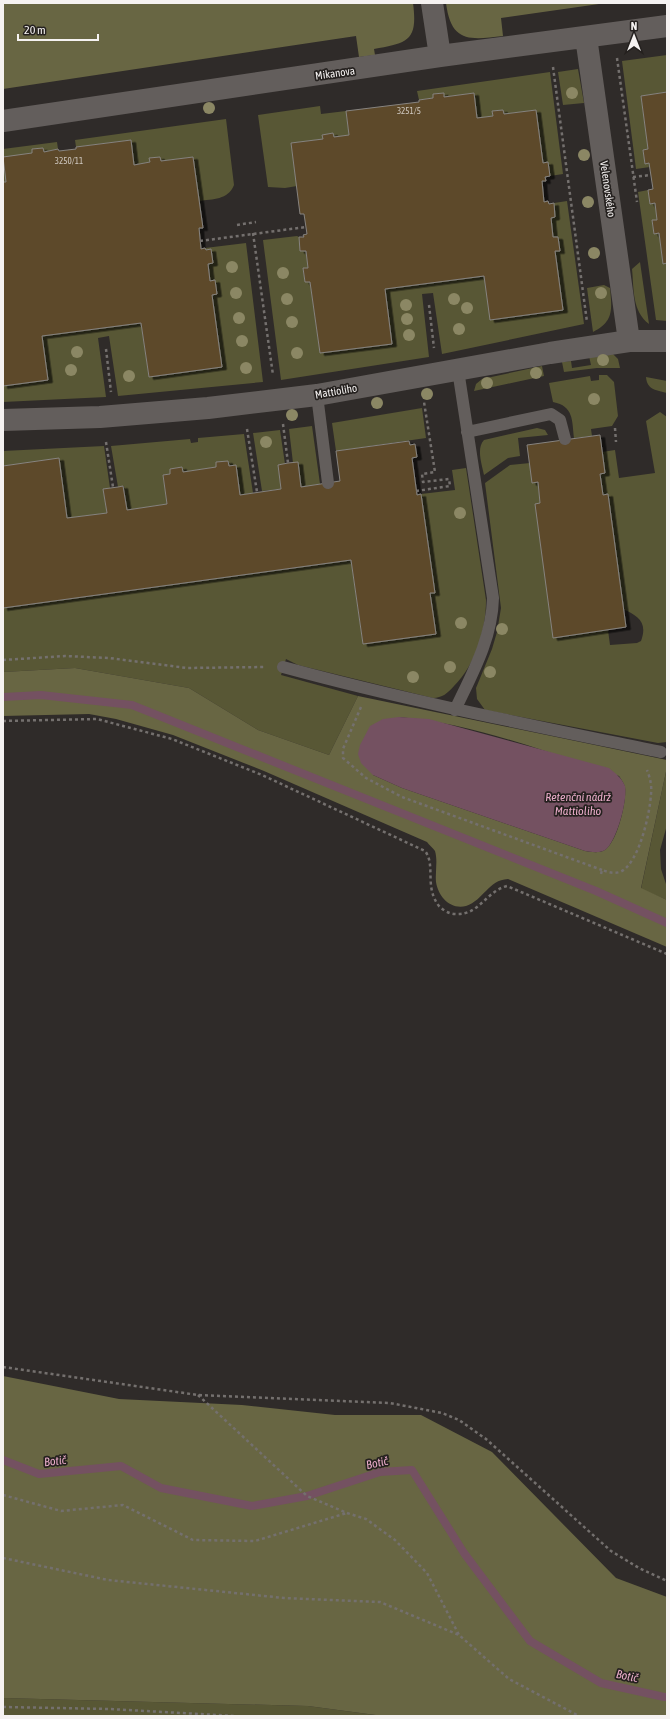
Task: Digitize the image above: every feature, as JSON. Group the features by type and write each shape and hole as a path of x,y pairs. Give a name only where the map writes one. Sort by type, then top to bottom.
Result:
{"street":[{"path":"432,3 440,56"},
{"name":"Mikanova","path":"3,121 440,56 667,26"},
{"name":"Velenovského","path":"586,37 629,341"},
{"name":"Mattioliho","path":"3,420 100,417 208,408 317,395 550,353 629,341 667,340"}],"lane":[{"path":"455,710 481,654 493,614 493,598 458,370"},
{"path":"317,395 328,483"},
{"path":"467,432 551,414 560,420 565,439"},
{"path":"283,668 368,690 455,710 661,752"}],"path":[{"path":"617,58 637,207"},
{"path":"553,67 586,308"},
{"path":"633,177 651,175"},
{"path":"237,225 256,222"},
{"path":"200,240 306,227"},
{"path":"253,233 273,376"},
{"path":"429,305 435,351"},
{"path":"106,350 111,393"},
{"path":"416,491 450,486 449,479 423,482 422,474 435,472 424,402"},
{"path":"283,424 288,463"},
{"path":"247,428 257,492"},
{"path":"615,428 616,442"},
{"path":"106,442 113,488"},
{"path":"3,660 65,656 108,658 187,668 283,668"},
{"path":"368,690 343,749 343,758 366,778 402,796 613,873 622,871 627,867 641,841 651,794 651,780 646,765 644,749"},
{"path":"3,721 97,719 172,739 262,775 425,851 429,860 431,889 439,906 445,911 453,914 463,914 472,911 481,905 495,891 507,886 667,954"},
{"path":"600,874 602,870"},
{"path":"3,1367 198,1395 390,1403 423,1408 448,1415 459,1420 486,1439 611,1551 639,1568 667,1581"},
{"path":"198,1395 307,1496 347,1513 366,1519 395,1540 427,1573 459,1635"},
{"path":"3,1495 61,1511 123,1505 192,1540 256,1541 347,1513"},
{"path":"3,1558 108,1580 284,1598 380,1602 459,1635 509,1678 579,1716"},
{"path":"3,1707 110,1709 236,1716"}],"shaded area":[{"path":"3,3 413,3 414,25 412,33 403,42 374,49 375,55 359,57 356,36 3,89"},
{"path":"446,3 606,3 501,18 503,36 472,38 464,36 452,26"},
{"path":"667,55 667,92 641,96 648,149 643,150 645,164 649,163 650,167 636,169 622,61"},
{"path":"578,69 584,103 563,105 558,72"},
{"path":"550,72 563,174 550,176 548,163 543,163 536,110 504,114 503,110 492,111 493,116 477,118 474,93 444,97 444,93 433,94 433,98 419,100 417,91"},
{"path":"320,106 321,114 346,111 349,135 334,137 333,133 322,135 323,139 291,143 297,186 285,188 268,187 258,115"},
{"path":"226,119 234,185 228,194 215,199 199,201 193,157 161,161 160,157 150,158 150,162 134,165 131,140 76,147 75,140"},
{"path":"57,142 58,149 44,152 43,148 32,149 32,153 6,182 3,182 3,149"},
{"path":"648,190 650,204 655,203 657,220 652,221 654,234 659,233 663,263 667,263 667,321 656,320 638,192"},
{"path":"567,201 584,324 442,354 433,293 422,294 429,357 281,380 263,240 299,237 300,251 306,251 308,268 303,269 305,282 310,282 320,353 392,344 385,289 484,276 491,320 563,310 555,251 560,250 558,237 553,237 551,218 555,217 554,203"},
{"path":"246,243 263,382 118,396 109,336 98,338 106,397 3,402 3,386 48,380 42,336 141,323 149,377 222,367 208,264 213,263 205,248"},
{"path":"640,262 649,324 639,313 635,299 632,269"},
{"path":"604,285 610,288 610,314 605,324 593,332 587,288"},
{"path":"613,354 618,359 620,368 597,368 564,372 562,362 571,361 572,368 591,365 589,356"},
{"path":"542,366 544,376 474,391 476,384 482,379"},
{"path":"599,375 607,375 614,382 618,416 612,426 591,429 592,436 574,438 571,415 565,407 553,402 549,383 590,376 591,381 599,380"},
{"path":"646,377 667,381 667,393 650,387"},
{"path":"422,408 426,438 336,451 332,423"},
{"path":"660,412 667,417 667,742 658,743 485,710 477,699 476,688 492,649 497,632 501,608 485,483 510,465 530,463 532,483 538,482 553,637 608,630 610,645 637,643 641,641 643,629 640,620 637,617 623,609 608,494 603,495 600,474 602,452 615,450 619,478 655,473 646,421"},
{"path":"312,426 320,484 301,487 298,463 293,463 289,429"},
{"path":"537,428 545,430 548,435 518,438 520,456 508,458 484,475 480,447 484,440"},
{"path":"280,430 285,464 278,465 281,489 262,491 253,433"},
{"path":"244,434 253,493 240,495 236,465 229,466 228,461 216,462 216,467 183,472 182,467 170,469 170,474 163,475 167,504 127,510 124,486 118,487 111,446 190,439 191,443 198,442 198,438"},
{"path":"104,446 110,488 103,489 107,513 67,518 59,459 3,466 3,451"},
{"path":"466,468 486,600 486,611 482,635 474,657 462,677 445,695 436,698 298,665 286,659 281,675 358,696 329,755 258,730 189,688 75,668 3,672 3,608 351,560 363,644 436,634 430,593 435,593 421,494 455,490 452,470"},
{"path":"75,668 189,688 258,730 329,755 358,696 667,760 667,767 641,888 667,900 667,947 508,879 501,880 491,886 472,903 466,906 460,907 450,904 442,897 437,887 435,851 427,842 264,771 173,735 116,719 89,714 3,716 3,672","holes":["399,717 427,720 483,732 619,776 625,787 625,794 623,812 613,840 603,851 585,851 402,788 373,775"]},
{"path":"667,767 667,825 660,850 661,869 667,887 667,900 641,889"},
{"path":"3,1376 119,1399 242,1405 335,1415 421,1415 492,1452 616,1578 667,1597 667,1716 383,1716 308,1706 3,1698"},
{"path":"3,1698 308,1706 383,1716 3,1716"}],"water":[{"name":"Retenční nádrž Mattioliho","path":"399,717 429,719 609,768 618,776 625,786 623,811 612,841 603,851 585,851 402,788 373,775 361,763 358,754 360,745 370,726 383,719"}],"building":[{"path":"667,92 667,263 663,264 659,233 654,234 652,220 657,220 655,203 650,204 648,190 653,189 649,163 645,164 643,150 648,149 641,96"},
{"path":"444,93 444,97 474,93 477,118 493,116 492,111 503,110 504,114 536,110 543,163 548,162 550,176 545,177 546,181 542,181 544,202 548,201 549,204 554,203 555,217 551,218 553,237 558,237 560,251 555,251 563,310 490,320 484,276 385,289 392,344 320,353 310,282 305,282 303,268 308,268 306,251 300,251 299,237 304,237 303,235 307,234 304,214 300,214 291,143 323,139 322,135 333,133 334,137 349,135 346,111 419,102 419,100 433,98 433,94"},
{"path":"131,140 134,165 150,162 149,158 160,157 161,161 193,157 203,228 199,228 201,249 211,249 213,263 208,264 210,281 215,280 217,294 212,295 222,367 149,377 141,323 42,336 48,380 3,386 3,182 6,182 3,157 32,153 32,149 43,148 44,152 58,149 59,151 76,149 76,147"},
{"path":"600,435 605,473 600,474 603,495 608,494 626,627 553,638 535,504 540,503 538,482 532,483 527,445"},
{"path":"409,441 410,445 415,444 417,457 412,458 417,495 421,494 435,593 430,593 436,634 363,644 351,560 3,608 3,466 59,458 67,518 107,513 103,489 123,486 127,510 167,504 163,475 170,474 170,469 182,467 183,472 216,467 216,462 228,461 229,466 236,465 240,495 281,489 278,465 288,463 298,462 301,487 340,481 336,451"}],"waterway":[{"path":"3,697 41,695 132,705 596,891 667,923"},
{"name":"Botič","path":"3,1460 39,1474 121,1466 161,1488 252,1506 307,1496 380,1472 412,1470 464,1553 530,1641 601,1683 667,1697"}]}
